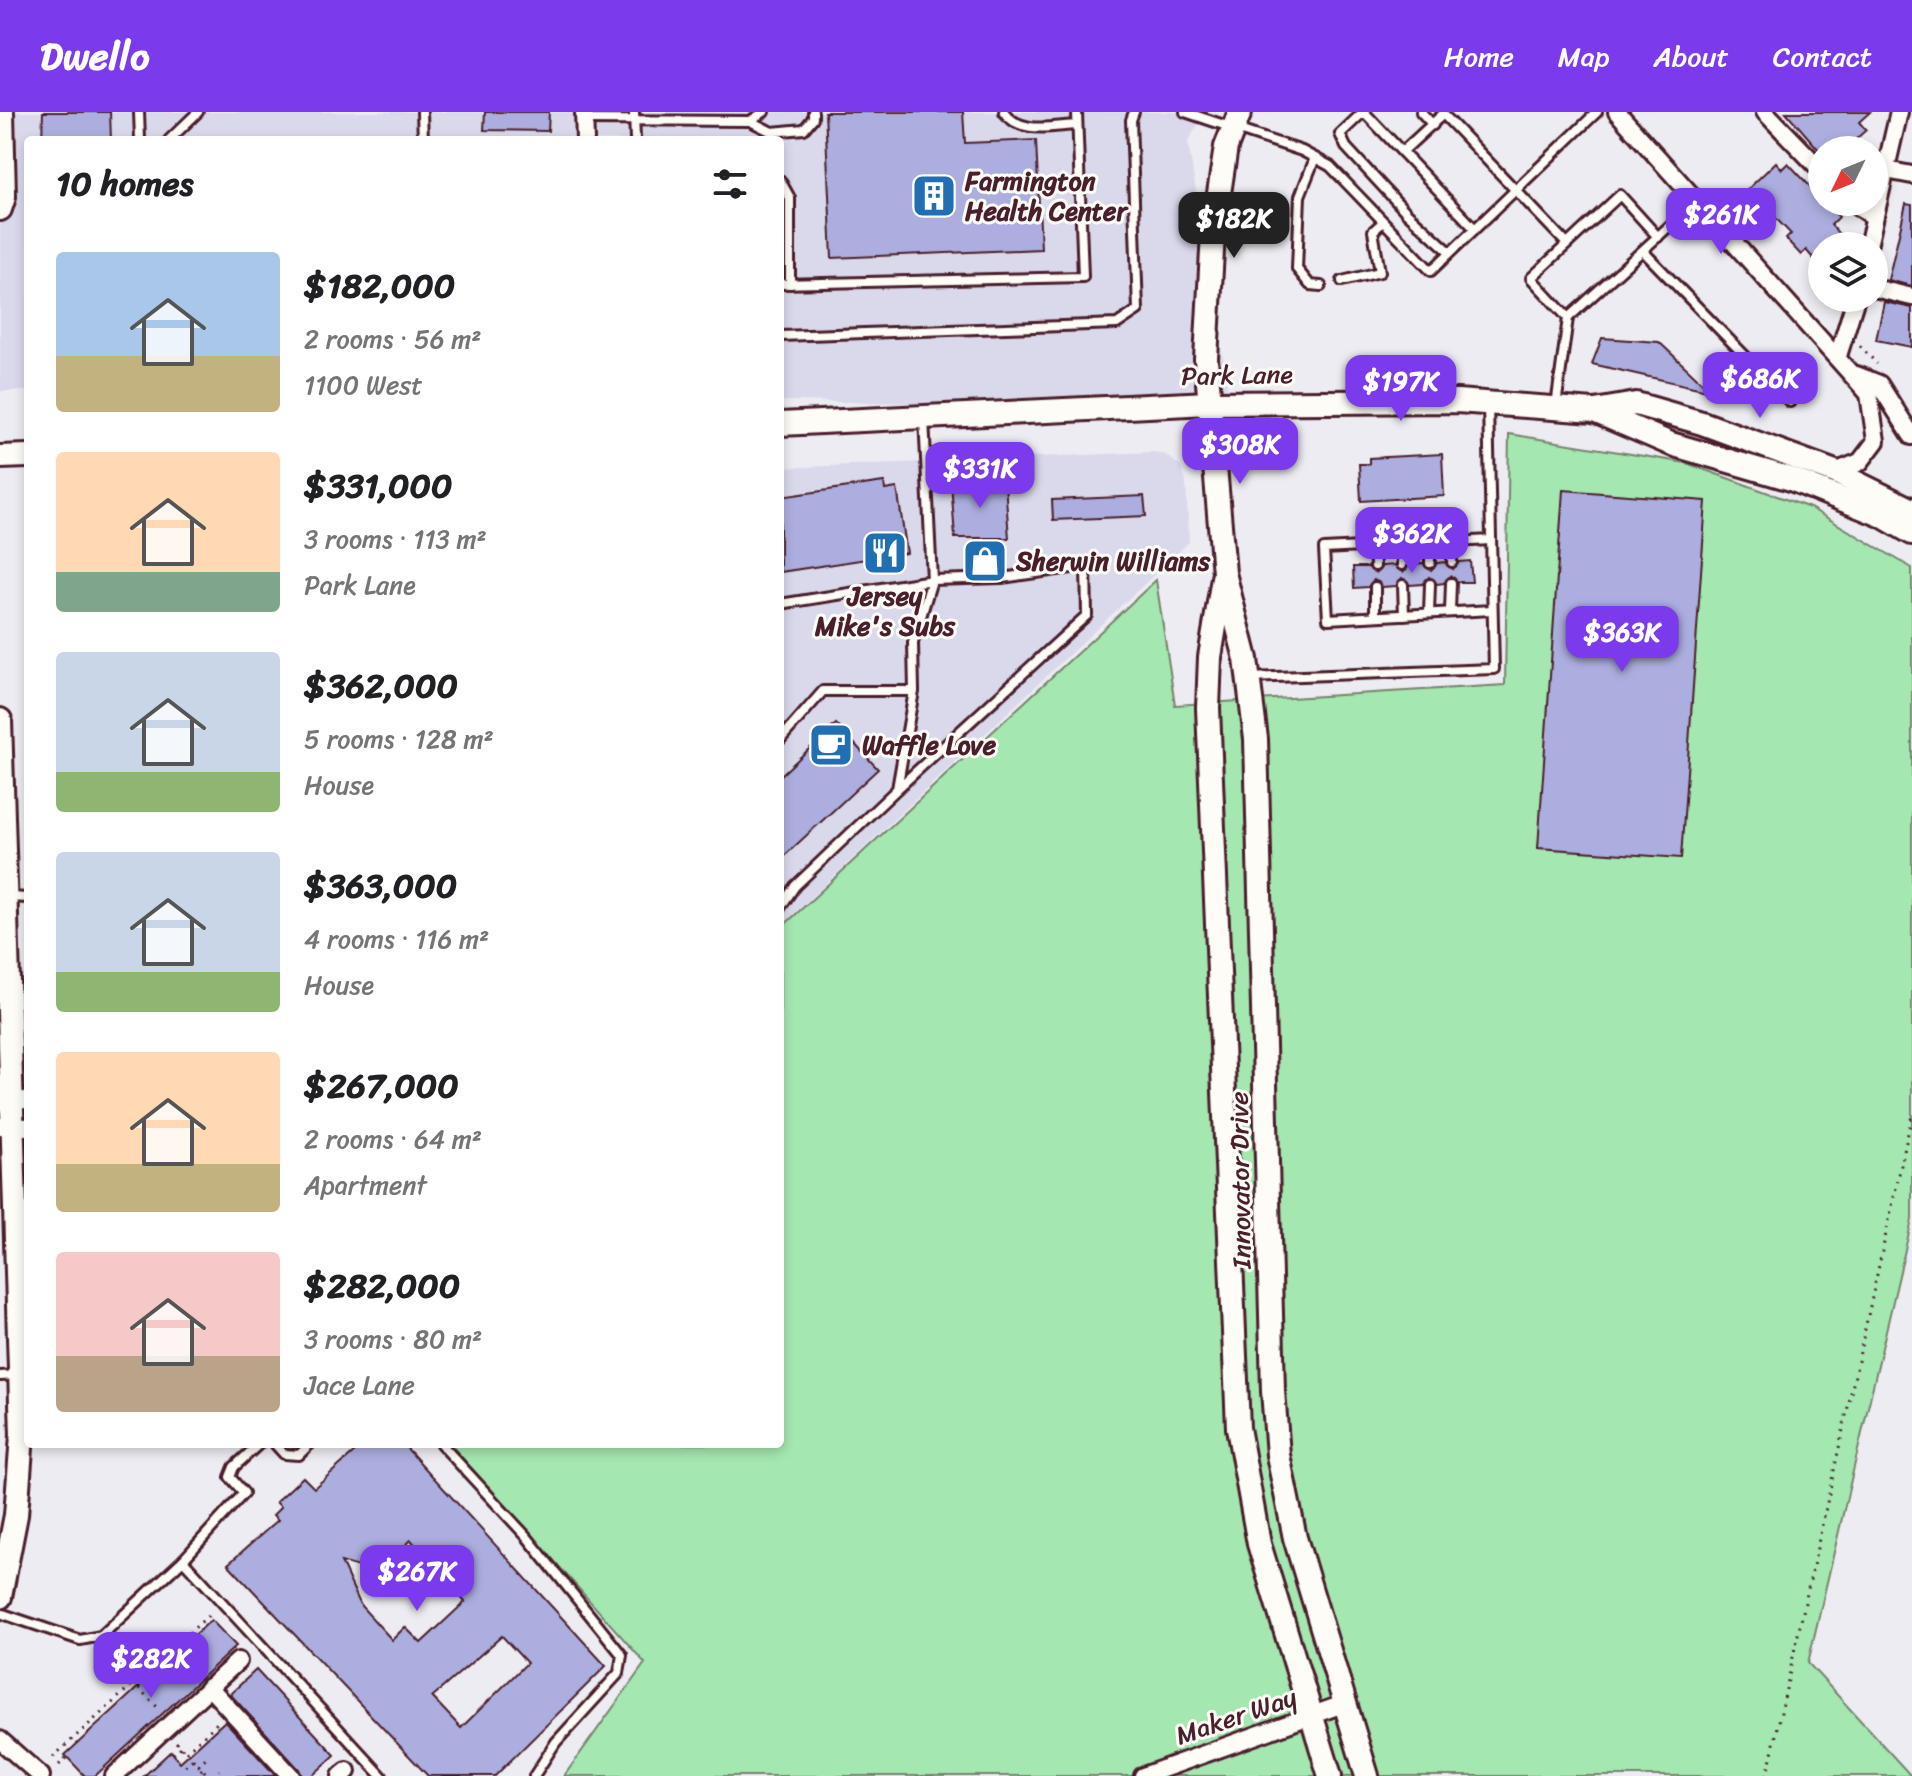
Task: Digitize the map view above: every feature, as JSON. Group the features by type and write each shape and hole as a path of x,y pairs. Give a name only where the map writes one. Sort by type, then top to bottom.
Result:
{"main road":[{"path":"0,209 4,197 2,112"},
{"name":"Innovator Drive","path":"1236,120 1213,233 1206,344 1224,573 1237,615 1248,678 1258,775 1275,1423 1295,1538 1367,1776"},
{"name":"Park Lane","path":"784,424 1209,403 1398,400 1594,411 1671,444 1791,479 1881,515 1912,533"},
{"path":"1594,411 1636,404 1702,423 1835,472 1912,510"},
{"path":"0,457 24,456"},
{"name":"Innovator Drive","path":"1224,573 1210,657 1208,708 1236,1405 1242,1463 1259,1544 1330,1776"},
{"path":"0,720 17,898 14,1126 23,1267 16,1376 20,1475 0,1597"}],"street":[{"path":"1617,112 1855,374 1869,394 1876,441 1860,462 1835,472"},
{"path":"1765,112 1808,157"},
{"path":"1888,161 1899,112"},
{"path":"584,116 585,136"},
{"path":"1888,170 1912,175"},
{"path":"1871,232 1874,217"},
{"path":"1888,291 1912,297"},
{"path":"1838,356 1852,312"},
{"path":"1855,374 1879,384 1912,436"},
{"path":"122,1774 238,1661"},
{"path":"209,1687 291,1776"},
{"name":"Maker Way","path":"1143,1776 1346,1703"},
{"path":"0,1740 41,1776"}],"lane":[{"path":"139,112 140,136"},
{"path":"173,136 198,112"},
{"path":"422,112 423,136"},
{"path":"750,121 764,112"},
{"path":"584,116 750,121 772,132 804,129 813,118 813,112"},
{"path":"1004,112 1013,122 1028,128 1077,125"},
{"path":"784,187 790,198 785,284 1083,277 1077,112"},
{"path":"784,336 1117,324 1138,310 1131,120 1134,112"},
{"path":"1185,112 1236,120 1330,166 1431,271 1597,112"},
{"path":"1421,112 1433,125"},
{"path":"1402,152 1443,113 1567,244"},
{"path":"1450,252 1407,213 1342,142 1340,134 1361,114 1366,114 1475,229"},
{"path":"634,116 635,136"},
{"path":"1315,158 1300,196 1297,269 1310,285 1321,286"},
{"path":"1568,318 1531,278 1620,195 1658,237"},
{"path":"1556,408 1568,318 1697,200"},
{"path":"1342,281 1380,272 1373,231 1382,223"},
{"path":"1643,251 1790,402"},
{"path":"1248,678 1494,669 1488,403"},
{"path":"897,789 914,691 913,643 932,580 924,417"},
{"path":"1491,540 1324,549 1328,619 1492,610"},
{"path":"1452,542 1452,562"},
{"path":"1430,543 1430,563"},
{"path":"1402,545 1402,565"},
{"path":"1374,546 1375,566"},
{"path":"784,603 932,580 1002,578 1086,566 1087,615 897,789 795,886 784,902"},
{"path":"1450,612 1451,583"},
{"path":"1429,613 1430,584"},
{"path":"1403,585 1404,615"},
{"path":"1375,587 1375,616"},
{"path":"784,735 823,691 914,691"},
{"path":"0,1613 80,1640 92,1641 101,1636 183,1560 244,1493 230,1477 234,1467 255,1448"},
{"path":"279,1448 284,1454 299,1455 306,1448"},
{"path":"445,1448 527,1537 622,1655 619,1673 556,1742 534,1776"},
{"path":"183,1560 382,1776"}],"path":[{"path":"1850,320 1862,349 1882,369"},
{"path":"1767,1776 1912,1115"},
{"path":"196,1624 201,1629"},
{"path":"183,1636 188,1641"},
{"path":"173,1646 178,1651"},
{"path":"162,1655 167,1661"},
{"path":"152,1665 157,1670"},
{"path":"140,1676 145,1681"},
{"path":"133,1682 165,1716"},
{"path":"119,1695 124,1700"},
{"path":"107,1707 111,1712"},
{"path":"96,1717 101,1722"},
{"path":"186,1752 223,1718"},
{"path":"85,1726 90,1732"},
{"path":"75,1736 80,1741"},
{"path":"174,1739 211,1776 219,1770"},
{"path":"173,1754 181,1747"},
{"path":"59,1765 67,1757"},
{"path":"198,1765 207,1757"},
{"path":"185,1766 193,1759"},
{"path":"195,1776 202,1769"}],"shaded area":[{"path":"0,112 1205,112 1188,142 1231,408 784,401 784,136 24,136 24,391 0,391"},
{"path":"1154,452 1166,455 1181,467 1186,482 1189,542 784,923 784,468"}],"green space":[{"path":"1509,434 1686,463 1810,508 1912,568 1912,1220 1808,1663 1911,1776 564,1776 645,1663 454,1448 784,1448 784,925 1156,580 1175,705 1505,685"}],"building":[{"path":"43,112 110,112 111,136 42,136"},
{"path":"485,112 549,112 548,131 484,130"},
{"name":"Farmington Health Center","path":"825,112 963,112 965,143 1036,140 1041,249 832,258"},
{"path":"1786,112 1870,112 1859,122 1866,130 1859,136 1808,137"},
{"path":"1776,162 1782,169 1788,163 1808,184 1808,216 1838,216 1831,225 1837,232 1808,232 1808,252 1806,250 1801,255 1786,239 1791,234 1769,211 1763,216 1748,200 1753,195 1748,189"},
{"path":"1906,204 1912,205 1912,286 1888,280"},
{"path":"1888,303 1912,308 1912,347 1876,340 1882,312 1888,312"},
{"path":"1602,338 1659,342 1711,391 1592,364"},
{"path":"1442,454 1444,496 1361,501 1359,464 1369,464 1369,458"},
{"path":"984,480 985,485 1005,483 1009,538 955,538 951,482"},
{"path":"884,482 885,490 897,488 907,553 784,571 784,496"},
{"path":"1563,490 1706,501 1681,858 1538,848"},
{"path":"1144,496 1146,516 1053,520 1052,500"},
{"path":"1470,561 1472,582 1458,582 1450,576 1444,583 1437,584 1429,577 1423,584 1410,585 1402,578 1396,586 1382,587 1374,580 1368,587 1354,588 1353,567 1368,567 1376,573 1382,566 1395,565 1403,572 1409,564 1423,563 1431,570 1437,563 1445,562 1453,569 1459,562"},
{"path":"836,724 878,769 784,856 784,772"},
{"path":"359,1448 407,1448 606,1666 495,1776 428,1776 228,1564 278,1520 273,1515 281,1507 276,1502 303,1477 314,1488","holes":["411,1540 465,1602 421,1643 405,1627 392,1640 361,1606 341,1562 377,1572","502,1636 527,1663 461,1728 432,1697"]},
{"path":"211,1620 236,1646 95,1776 85,1776 65,1755"},
{"path":"256,1670 335,1755 312,1776 302,1776 230,1694"},
{"path":"225,1721 276,1776 144,1776 171,1751 180,1762"}],"place":[{"name":"Farmington Health Center","path":"934,196"},
{"name":"Jersey Mike's Subs","path":"885,553"},
{"name":"Sherwin Williams","path":"985,561"},
{"name":"Waffle Love","path":"831,745"}]}
